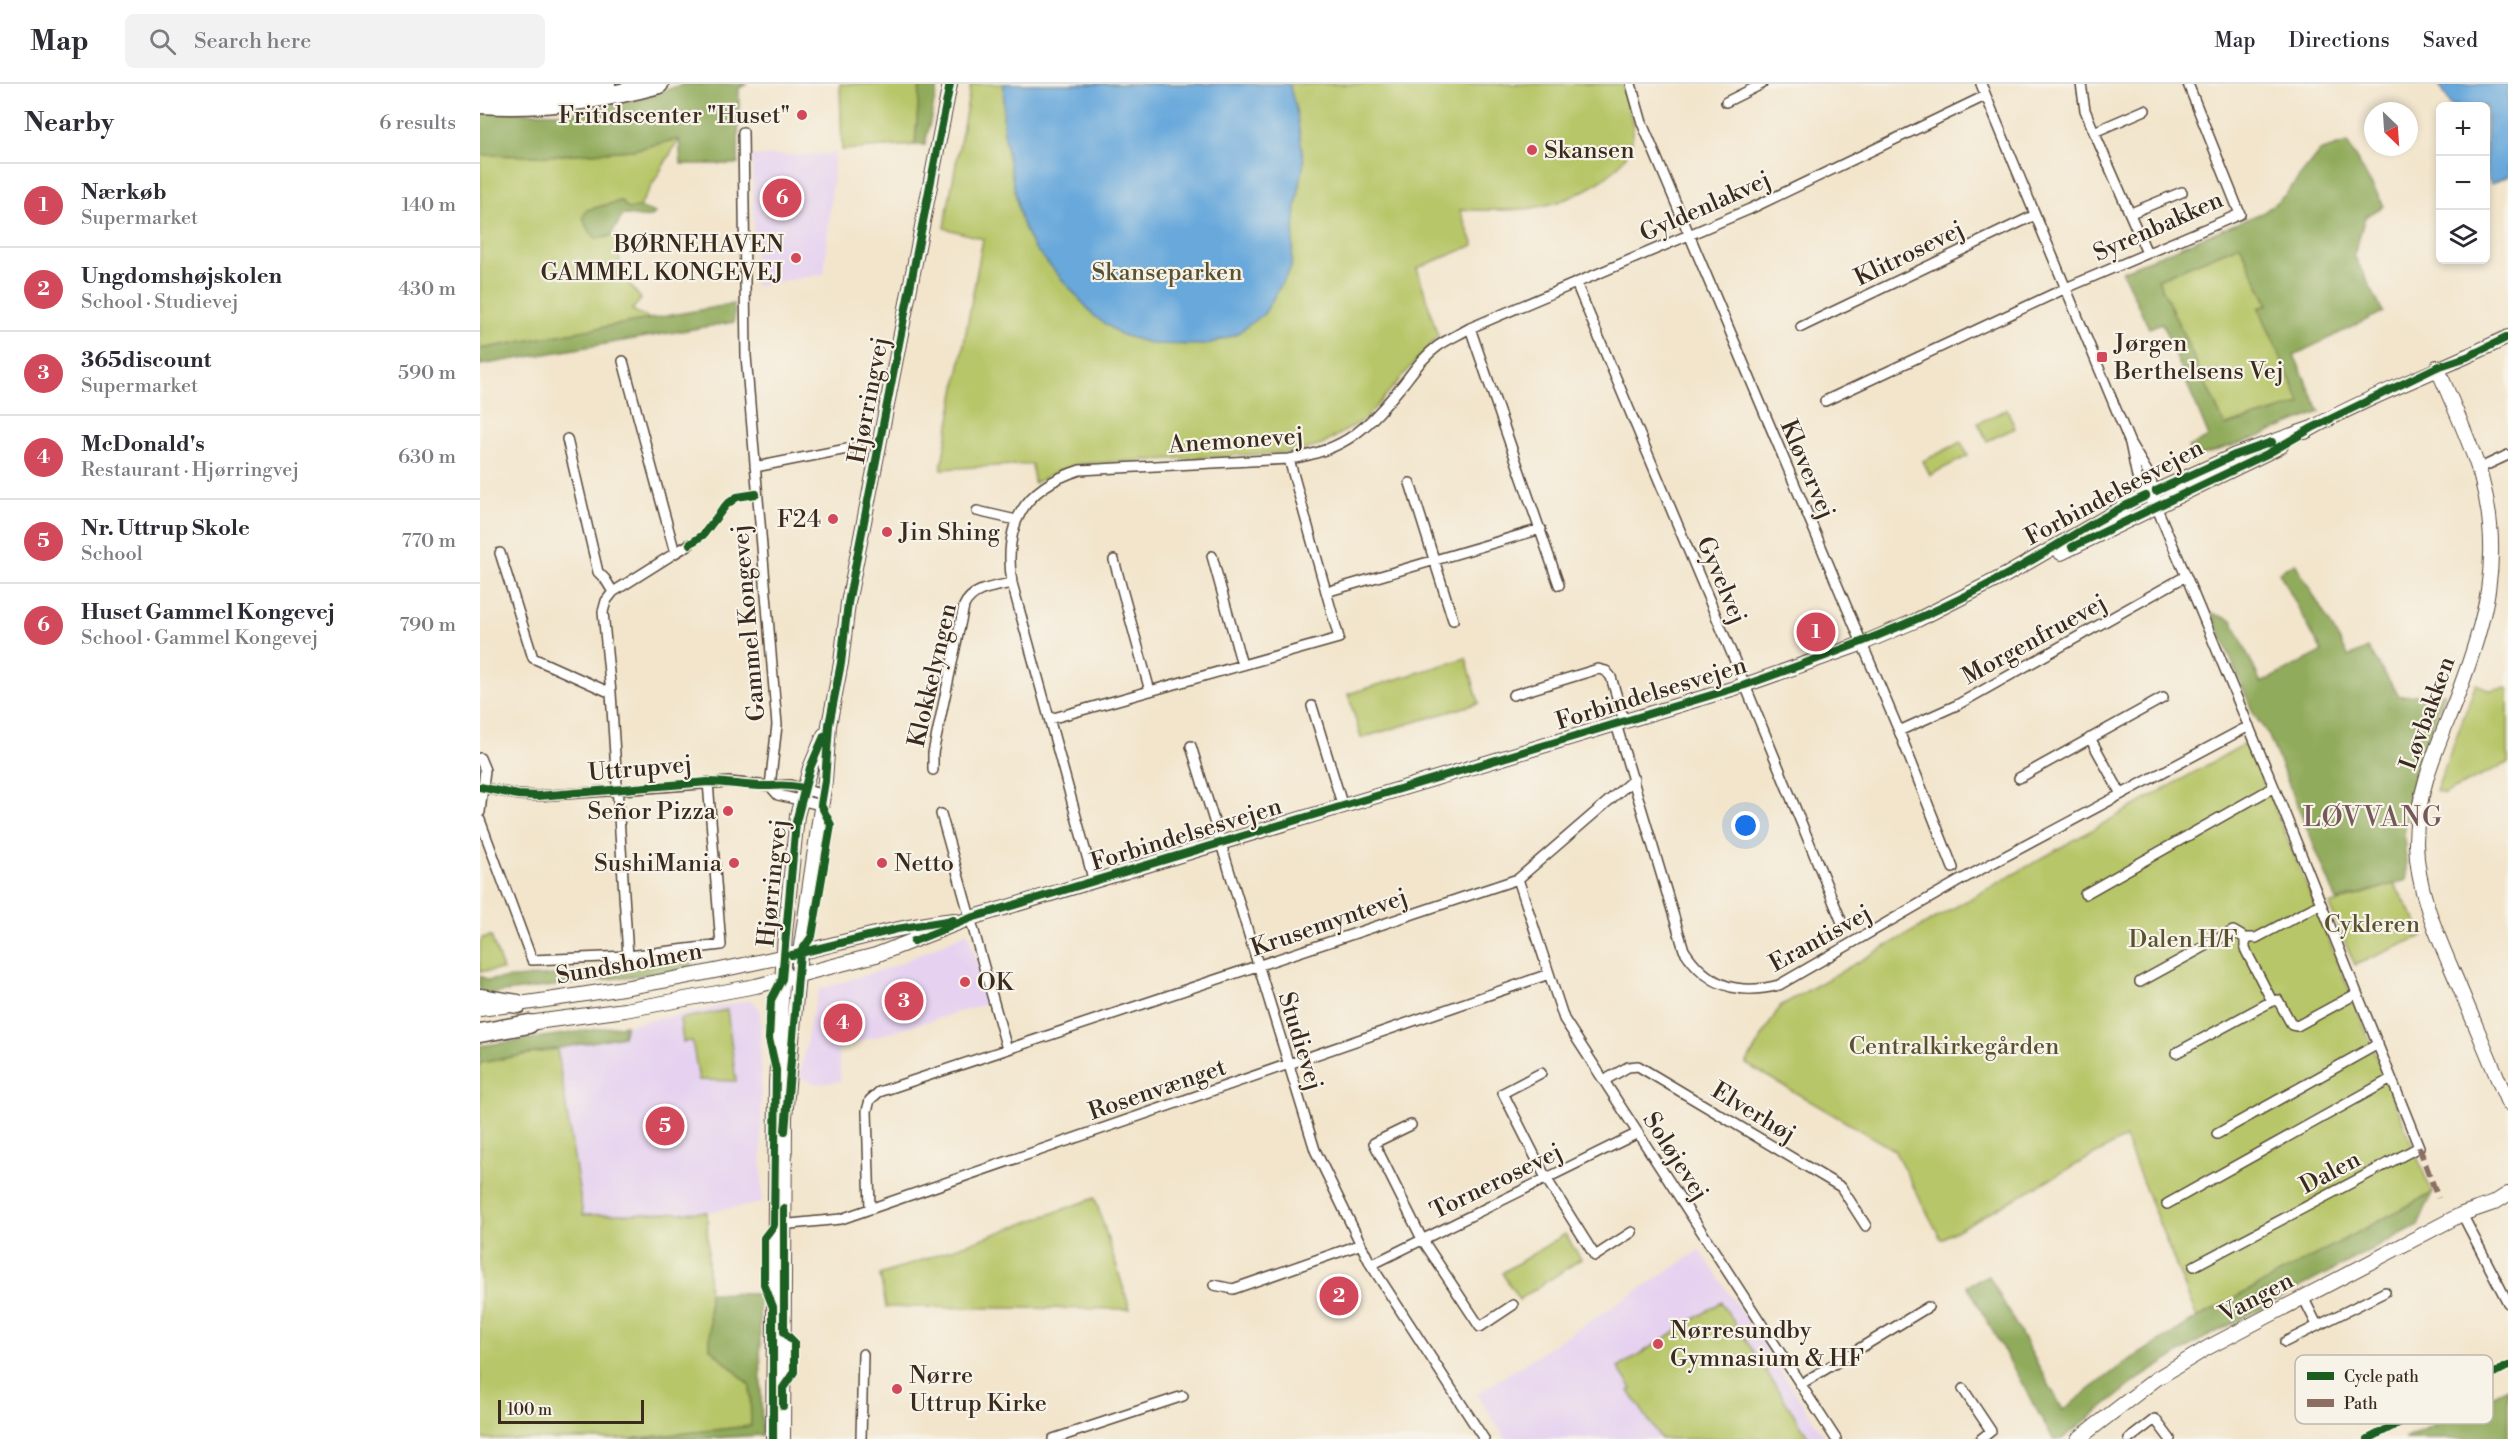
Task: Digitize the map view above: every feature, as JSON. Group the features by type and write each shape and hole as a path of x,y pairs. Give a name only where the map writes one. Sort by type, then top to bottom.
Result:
{"highway":[{"path":"480,86 527,90 566,89 606,84"},
{"path":"480,104 556,104 592,100 659,84"},
{"path":"480,998 518,1004"},
{"path":"480,1033 529,1024"}],"street":[{"name":"Hjørringvej","path":"783,1439 776,1083 791,966 822,800 829,725 841,663 848,603 950,84"},
{"name":"Kløvervej","path":"1631,84 1642,123 1899,731 1953,868"},
{"path":"1726,102 1762,84"},
{"path":"1981,84 2130,443 2148,472 2151,494 2248,726"},
{"path":"2081,84 2085,110 2147,253"},
{"name":"Syrenbakken","path":"2066,288 2240,214 2188,84"},
{"name":"Gyldenlakvej","path":"1437,346 1470,328 1750,209 1985,96"},
{"path":"2094,132 2145,110"},
{"name":"Gammel Kongevej","path":"743,132 746,356 777,725 770,786"},
{"path":"2131,213 2182,192"},
{"name":"Klitrosevej","path":"1800,327 2035,214"},
{"name":"Gyvelvej","path":"1576,283 1843,925"},
{"path":"1825,401 2066,288"},
{"path":"1470,328 1559,585"},
{"name":"Forbindelsesvejen","path":"2438,367 2463,349 2508,328"},
{"name":"Forbindelsesvejen","path":"2006,575 2056,555 2267,454 2312,428 2438,367 2467,357 2508,337"},
{"name":"Anemonevej","path":"1094,882 1012,583 1009,563 1010,544 1016,520 1025,503 1043,486 1059,476 1080,470 1289,459 1314,455 1352,437 1373,421 1419,363 1437,346"},
{"path":"623,361 675,553"},
{"name":"Løvbakken","path":"2438,367 2478,469 2487,506 2491,572 2486,612 2473,655 2426,777 2419,808 2416,841 2418,869 2425,901 2508,1103"},
{"name":"Forbindelsesvejen","path":"791,966 863,959 971,918 1745,685 1861,644 1917,620 2006,575 2113,513 2151,494 2235,455 2312,428"},
{"path":"567,439 598,572 613,592"},
{"path":"755,467 857,447"},
{"path":"2478,469 2508,455"},
{"path":"1050,719 1339,638 1289,459"},
{"path":"1410,483 1453,620"},
{"path":"978,511 1016,520"},
{"path":"1326,592 1541,529"},
{"path":"628,956 611,693 603,612 606,601 613,592 690,544"},
{"path":"500,553 533,658 611,693"},
{"path":"1212,556 1242,665"},
{"path":"1114,560 1150,691"},
{"name":"Morgenfruevej","path":"1899,731 1957,705 2186,576"},
{"name":"Klokkelyngen","path":"933,770 933,753 964,606 968,598 977,592 1012,583"},
{"name":"Erantisvej","path":"1513,695 1598,669 1606,671 1611,677 1634,779 1684,950 1694,964 1719,984 1752,989 1779,985 1959,881 2248,726"},
{"path":"2019,778 2163,698"},
{"path":"1312,706 1343,807"},
{"name":"Hjørringvej","path":"773,1439 779,1225 791,966 793,846 802,794 829,725"},
{"name":"Dalen","path":"2194,1266 2419,1148 2248,726"},
{"path":"2090,738 2121,794"},
{"name":"Studievej","path":"1191,746 1315,1150 1359,1245 1484,1439"},
{"path":"480,758 485,770 480,812"},
{"name":"Krusemyntevej","path":"870,1209 867,1111 870,1100 879,1092 1518,879 1634,779"},
{"path":"480,820 532,960 628,956 721,945 708,782"},
{"name":"Uttrupvej","path":"482,788 538,796 729,782 770,786 781,784 822,800"},
{"path":"2085,894 2274,787"},
{"path":"941,814 1007,1049"},
{"name":"Soløjevej","path":"1518,879 1564,1019 1836,1439"},
{"path":"2140,982 2233,931 2245,938 2256,938 2320,904"},
{"name":"Forbindelsesvejen","path":"791,966 903,928 971,918"},
{"path":"903,928 914,941"},
{"path":"2245,938 2245,949 2272,1001"},
{"name":"Sundsholmen","path":"480,1009 675,980 791,966"},
{"name":"Sundsholmen","path":"480,1027 529,1024 625,1010 791,966"},
{"name":"Rosenvænget","path":"779,1225 841,1219 1549,974"},
{"path":"2176,1053 2272,1001 2278,1000 2292,1025 2297,1026 2356,994"},
{"path":"2217,1134 2378,1044"},
{"name":"Elverhøj","path":"1605,1080 1628,1067 1638,1066 1840,1187 1866,1226"},
{"path":"1541,1073 1503,1092 1546,1178 1595,1256 1632,1232"},
{"path":"2168,1204 2391,1079"},
{"path":"1411,1125 1374,1143 1422,1239 1480,1327 1513,1305"},
{"name":"Tornerosevej","path":"1371,1265 1638,1133"},
{"name":"Vangen","path":"2078,1439 2157,1379 2207,1348 2464,1213 2489,1195 2508,1187"},
{"name":"Vangen","path":"2464,1213 2494,1203 2508,1194"},
{"path":"2464,1213 2508,1303"},
{"path":"1214,1285 1233,1289 1359,1245"},
{"path":"2285,1342 2385,1292"},
{"path":"2302,1297 2317,1325"},
{"path":"1801,1384 1928,1307"},
{"path":"861,1439 863,1354"},
{"path":"1963,1389 1991,1431 1981,1439"},
{"path":"1053,1439 1184,1396"},
{"path":"2129,1439 2155,1419 2170,1439"}],"shaded area":[{"path":"835,154 824,274 755,286 752,156"},
{"path":"968,932 983,981 986,1004 838,1048 841,1081 816,1084 800,1077 811,1017 820,989 894,966"},
{"path":"751,1000 760,1009 762,1203 707,1212 583,1215 557,1049 623,1036 626,1025"},
{"name":"Nørresundby Gymnasium & HF","path":"1700,1250 1826,1439 1506,1439 1477,1394"}],"green space":[{"path":"684,84 747,84 739,88 738,164 681,164 679,139 633,150 546,156 480,155 480,112 570,113 637,100"},
{"path":"840,84 920,84 915,145 842,150"},
{"path":"920,84 938,84 925,145 915,145"},
{"name":"Skanseparken","path":"971,84 1622,84 1631,115 1633,133 1629,149 1608,176 1575,195 1540,207 1460,210 1474,245 1417,268 1438,336 1365,419 1322,445 1296,452 1079,464 1034,483 1032,464 941,469 983,239 944,228"},
{"path":"679,139 639,207 628,209 621,201 601,206 596,239 617,235 621,273 641,299 632,310 650,319 480,349 480,155 546,156 633,150"},
{"path":"2347,143 2384,206 2365,217 2354,255 2383,312 2294,355 2320,412 2253,439 2193,458 2188,447 2209,437 2162,323 2149,328 2122,271 2264,212 2286,194 2319,152","holes":["2240,245 2268,304 2259,308 2301,404 2225,426 2158,279"]},
{"path":"621,201 628,209 639,207 655,213 651,217 623,215 610,236 596,239 586,226 583,217 587,210"},
{"path":"2240,245 2268,304 2259,308 2301,404 2225,426 2158,279"},
{"path":"734,304 734,322 480,365 480,349"},
{"path":"2007,409 2015,428 1987,441 1978,423"},
{"path":"1961,442 1968,456 1930,475 1923,461"},
{"path":"2295,563 2349,657 2368,648 2399,696 2445,693 2415,769 2404,834 2407,880 2337,901 2268,734 2254,715 2212,613 2232,620 2261,683 2322,652 2279,572"},
{"path":"1466,658 1479,703 1361,738 1348,694"},
{"path":"2476,684 2490,690 2508,688 2508,763 2444,794 2436,791"},
{"name":"Dalen H/F","path":"2248,742 2432,1193 2197,1318 2125,1138 1941,1239 1894,1150 1746,1064 1780,1006"},
{"name":"Cykleren","path":"2394,884 2425,935 2355,965 2329,905"},
{"path":"491,936 503,970 480,971 480,943 482,938"},
{"path":"694,959 690,969 488,994 480,992 480,976 488,980 619,970"},
{"path":"727,1010 736,1081 699,1080 692,1041 683,1042 680,1019"},
{"path":"626,1025 623,1036 480,1063 480,1046"},
{"path":"557,1049 583,1215 707,1212 710,1348 750,1385 751,1426 631,1439 480,1439 480,1063"},
{"path":"2432,1193 2418,1225 2197,1342 2140,1378 2062,1439 2053,1439 1967,1285 1989,1276 2063,1410 2123,1364 2197,1318"},
{"path":"1095,1198 1130,1309 886,1307 880,1275"},
{"path":"1565,1234 1581,1259 1519,1300 1502,1273"},
{"path":"709,1293 759,1294 762,1435 698,1439 631,1439 751,1426 750,1385 710,1348"},
{"path":"1721,1302 1810,1439 1661,1439 1629,1391 1632,1389 1618,1368"},
{"path":"2508,1388 2508,1439 2405,1439 2435,1424 2493,1424 2493,1395"}],"water":[{"path":"1004,84 1289,84 1296,109 1304,162 1296,207 1291,268 1264,314 1235,335 1205,345 1153,344 1122,335 1095,317 1032,245 1021,221 1003,126"},
{"path":"2439,84 2508,84 2508,176 2491,184 2490,182 2490,102 2449,102"}],"marked path":[{"path":"2419,1147 2438,1198"}],"cycle path":[{"path":"821,805 829,725 841,663 848,603 950,84"},
{"path":"2072,547 2267,454 2312,428 2437,367 2467,357 2508,337"},
{"path":"2156,491 2235,455 2272,442"},
{"path":"690,544 703,535 726,505 737,497 756,494"},
{"path":"914,941 971,918 1779,673 1878,635 1975,592 2146,496"},
{"path":"773,1439 773,1307 764,1284 764,1238 774,1225 776,1070 769,1039 771,1000 782,979 796,822 810,768 824,736"},
{"path":"480,787 518,795 538,796 708,782 803,788"},
{"path":"800,953 812,936 831,825 821,805"},
{"path":"792,955 897,929 953,920"},
{"path":"785,1131 800,953"},
{"path":"783,1406 783,1388 794,1372 794,1342 784,1332 784,1209"},
{"path":"2493,1374 2508,1366"},
{"path":"2368,1439 2397,1424"}],"place":[{"name":"Fritidscenter \"Huset\"","path":"802,115"},
{"name":"Skansen","path":"1532,150"},
{"name":"Huset Gammel Kongevej","path":"782,198"},
{"name":"BØRNEHAVEN GAMMEL KONGEVEJ","path":"796,258"},
{"name":"Jørgen Berthelsens Vej","path":"2102,357"},
{"name":"F24","path":"833,519"},
{"name":"Jin Shing","path":"887,532"},
{"name":"Nærkøb","path":"1816,632"},
{"name":"Señor Pizza","path":"728,811"},
{"name":"SushiMania","path":"734,863"},
{"name":"Netto","path":"882,863"},
{"name":"OK","path":"965,982"},
{"name":"365discount","path":"904,1001"},
{"name":"McDonald's","path":"843,1023"},
{"name":"Nr. Uttrup Skole","path":"665,1126"},
{"name":"Ungdomshøjskolen","path":"1339,1296"},
{"name":"Nørresundby Gymnasium & HF","path":"1658,1344"},
{"name":"Nørre Uttrup Kirke","path":"897,1389"}],"district":[{"name":"LØVVANG","path":"2373,817"}],"park label":[{"name":"Centralkirkegården","path":"1954,1046"}]}
